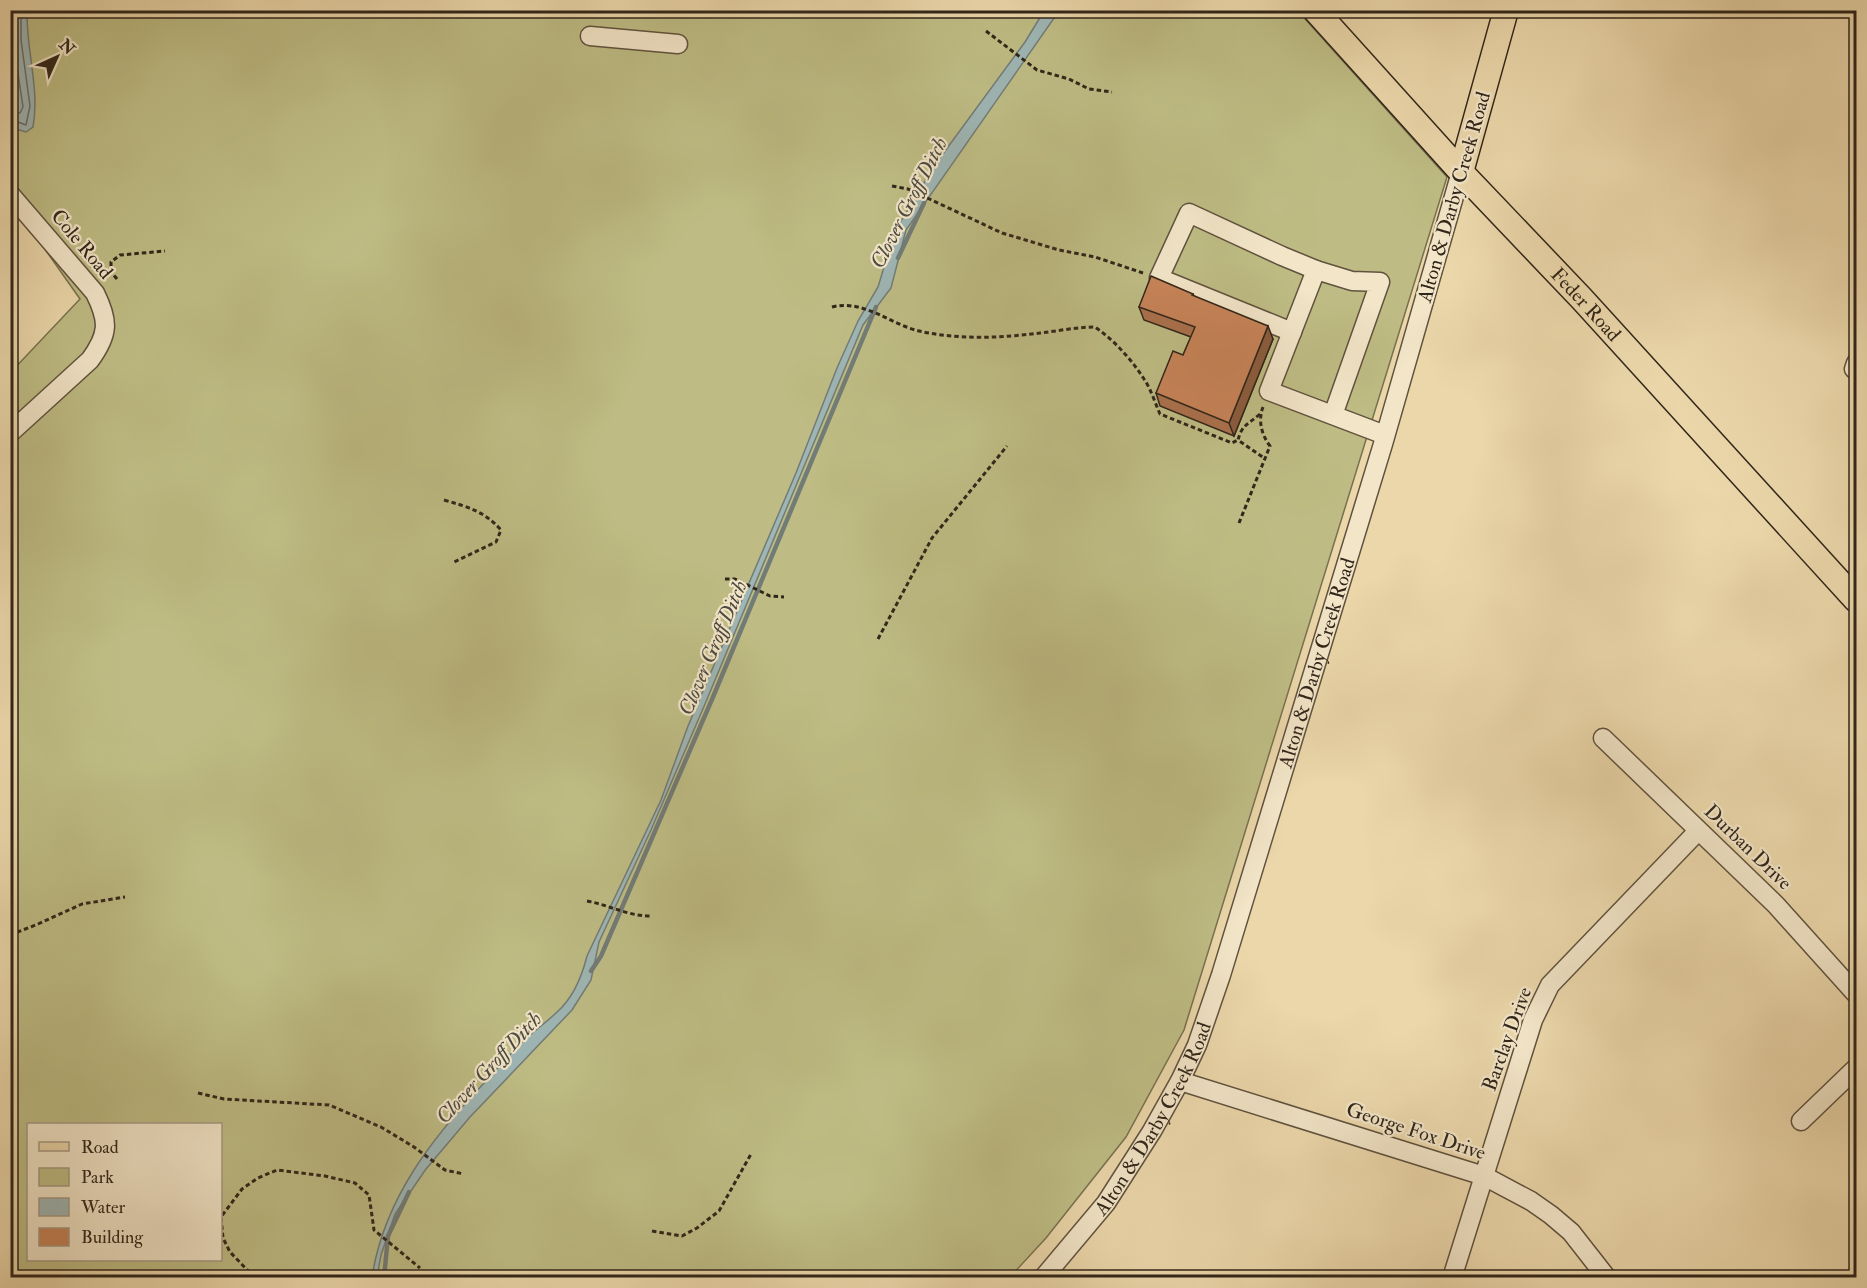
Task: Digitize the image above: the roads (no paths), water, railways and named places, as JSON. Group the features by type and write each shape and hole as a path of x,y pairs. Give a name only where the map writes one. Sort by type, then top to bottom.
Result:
{"main road":[{"name":"Feder Road","path":"1315,10 1461,172 1582,299 1857,600"},
{"name":"Alton & Darby Creek Road","path":"1461,172 1506,10"}],"street":[{"path":"590,36 678,44"},
{"name":"Alton & Darby Creek Road","path":"1043,1278 1106,1203 1152,1131 1197,1045 1221,975 1385,435 1461,172"},
{"name":"Cole Road","path":"10,194 95,293 107,327 98,349 90,360 10,433"},
{"path":"1292,332 1159,278 1189,213 1316,270 1352,281 1380,282 1333,415"},
{"path":"1316,270 1269,391 1385,435"},
{"name":"Durban Drive","path":"1603,738 1776,904 1857,994"},
{"name":"Barclay Drive","path":"1452,1278 1533,1020 1550,985 1698,831"},
{"path":"1802,1121 1857,1068"},
{"name":"George Fox Drive","path":"1180,1081 1484,1176 1524,1196 1551,1215 1571,1232 1606,1278"}],"water":[{"path":"10,11 27,11 35,113 33,127 26,132 16,129 11,123"},
{"path":"1044,11 1059,11 906,230 891,288 863,325 705,704 651,830 599,942 591,980 572,1010 470,1117 426,1169 395,1214 381,1255 377,1277 372,1277 387,1222 413,1171 429,1148 465,1103 510,1055 563,1006 576,986 587,956 661,800 688,726 796,473 837,368 858,321 878,287 895,231 934,166 1025,42"}],"waterway":[{"name":"Clover Groff Ditch","path":"898,258 924,203"},
{"name":"Clover Groff Ditch","path":"591,971 601,956 713,697 876,307"},
{"name":"Clover Groff Ditch","path":"384,1278 388,1236 409,1192"}]}
